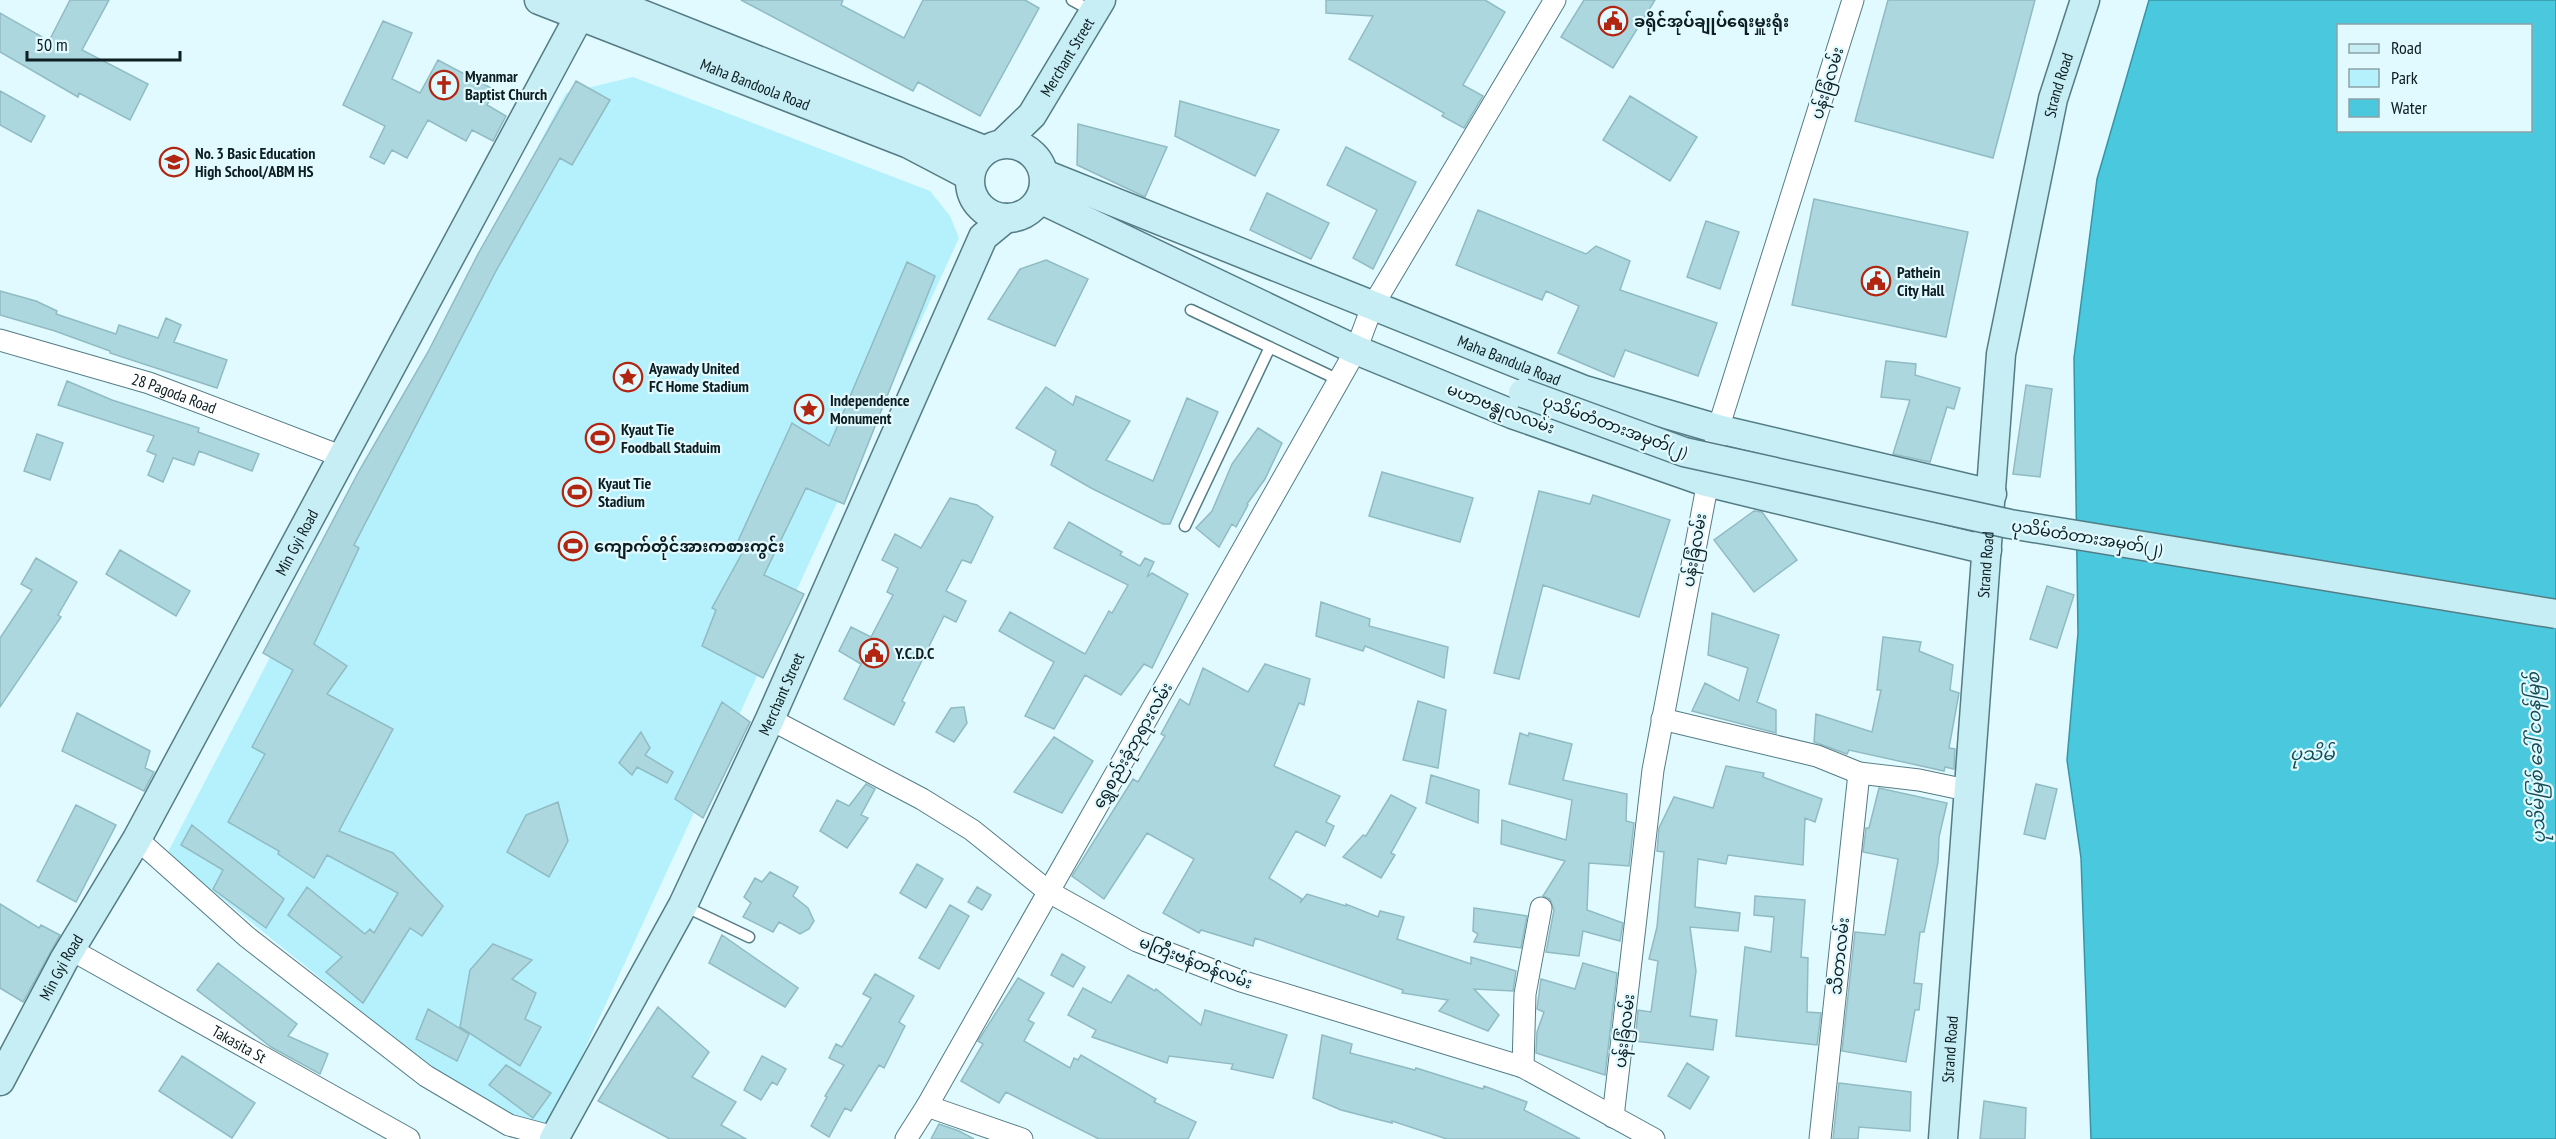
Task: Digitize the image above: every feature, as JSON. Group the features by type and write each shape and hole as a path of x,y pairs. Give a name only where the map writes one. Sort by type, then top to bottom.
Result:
{"main road":[{"name":"Maha Bandoola Road","path":"538,0 584,8 909,144 970,176"},
{"name":"Maha Bandoola Road","path":"606,0 1020,163"},
{"name":"Strand Road","path":"1943,1139 1971,791 2001,354 2053,99 2085,0"},
{"name":"Merchant Street","path":"1020,163 1032,116 1088,4"},
{"name":"Min Gyi Road","path":"0,1081 70,949 137,839 584,8"},
{"path":"979,205 995,216 1005,218 1026,213 1020,163 972,166 970,189 979,205 983,237"},
{"name":"Maha Bandula Road","path":"1020,163 1372,307 1584,390 1718,429 1992,494"},
{"name":"မဟာဗန္ဓုလလမ်း","path":"1020,163 1356,350 1512,414 1706,482 1987,550"},
{"path":"983,237 1005,218"},
{"name":"Merchant Street","path":"554,1138 683,905 770,719 983,237"},
{"path":"1487,352 1523,393"},
{"path":"1466,395 1523,393"},
{"name":"ပုသိမ်တံတားအမှတ်(၂)","path":"1523,393 1684,452 2010,524 2556,614"}],"street":[{"name":"ရွှေစည်းခုံဘုရားလမ်း","path":"906,1139 927,1106 1356,350 1372,307 1555,0"},
{"name":"ပန်းခြံလမ်း","path":"1613,1117 1653,770 1706,482 1718,429 1853,0"},
{"name":"28 Pagoda Road","path":"0,340 149,383 343,457"},
{"path":"1662,718 1817,756 1859,773 1919,780 1971,791"},
{"name":"မကြီးဗန်တန်လမ်း","path":"770,719 922,799 972,830 1049,892 1137,941 1241,981 1523,1067 1654,1139"},
{"name":"သီတာလမ်း","path":"1820,1139 1859,773"},
{"path":"137,839 247,937 426,1076 509,1125 554,1138"},
{"path":"1523,1067 1525,994 1541,908"},
{"name":"Takasita St","path":"70,949 409,1139"},
{"path":"927,1106 1022,1139"}],"lane":[{"path":"1191,310 1339,380"},
{"path":"1185,526 1270,347"},
{"path":"683,905 749,937"}],"green space":[{"name":"ကျောက်တိုင်အားကစားကွင်း","path":"633,77 930,191 950,216 959,238 550,1125 514,1135 167,854 566,93"}],"water":[{"name":"ပုသိမ်","path":"2149,0 2556,0 2556,1139 2091,1139 2081,858 2067,760 2078,633 2074,358 2097,179"}],"building":[{"path":"70,0 109,0 82,50 148,84 130,120 79,93 78,97 0,52 0,13 49,41"},
{"path":"741,0 843,0 841,5 904,38 923,0 1025,0 1039,8 980,116 918,82 913,91"},
{"path":"1326,0 1485,0 1505,12 1463,85 1483,96 1464,128 1442,116 1444,113 1349,59 1373,16 1326,13"},
{"path":"1584,0 1655,0 1613,68 1561,37"},
{"path":"1888,0 2035,0 1993,158 1855,121"},
{"path":"383,21 412,33 392,79 420,93 438,60 495,90 487,105 506,116 493,141 472,130 466,141 428,120 407,158 392,150 384,164 370,157 385,126 343,105"},
{"path":"576,81 610,100 572,165 560,158 496,271 354,545 359,548 314,644 347,666 327,694 393,729 339,831 393,853 443,906 422,936 410,928 363,1003 326,972 342,957 288,915 307,887 365,934 370,929 374,933 398,893 327,855 314,878 278,854 279,851 228,822 265,754 252,747 293,670 263,653 359,471 428,352 478,254"},
{"path":"0,91 45,116 31,142 0,125"},
{"path":"1630,96 1697,137 1670,181 1603,140"},
{"path":"1180,101 1279,130 1255,176 1175,136"},
{"path":"1078,124 1167,147 1145,197 1077,165"},
{"path":"1346,147 1416,182 1373,269 1353,258 1377,210 1327,185"},
{"path":"1267,193 1329,223 1311,259 1250,230"},
{"path":"1814,199 1968,232 1946,337 1792,305"},
{"path":"1478,210 1586,254 1596,246 1630,261 1620,290 1717,323 1698,376 1625,350 1614,377 1558,353 1579,306 1546,291 1542,300 1456,265"},
{"path":"1706,221 1739,232 1720,289 1687,277"},
{"path":"1046,260 1088,279 1055,346 988,319 1020,269"},
{"path":"907,262 935,276 844,504 806,488 764,575 804,594 763,678 702,646 716,610 712,608 746,546 738,541 792,423 829,446"},
{"path":"0,291 36,301 57,311 56,314 116,334 119,325 158,338 166,318 181,325 174,342 227,360 217,388 110,353 110,351 55,331 0,315"},
{"path":"1886,361 1916,364 1915,375 1960,388 1954,409 1947,407 1930,462 1893,454 1910,400 1881,397"},
{"path":"67,381 112,400 199,428 198,432 259,454 252,471 199,451 194,465 173,458 163,482 148,475 156,455 147,451 154,436 58,405"},
{"path":"2026,385 2052,389 2040,477 2013,474"},
{"path":"1046,387 1073,405 1076,396 1130,421 1106,460 1153,481 1187,398 1218,412 1170,524 1163,524 1051,465 1056,451 1016,428"},
{"path":"1258,428 1282,443 1265,479 1247,504 1236,527 1232,524 1219,547 1196,528 1212,511 1232,464"},
{"path":"37,434 63,443 50,480 24,471"},
{"path":"1382,472 1473,498 1460,542 1369,516"},
{"path":"1539,491 1590,504 1593,495 1670,520 1639,617 1543,585 1519,679 1494,673"},
{"path":"950,498 977,505 993,517 971,563 962,560 946,591 966,601 956,622 944,616 902,701 905,703 894,725 844,699 861,664 839,651 851,627 871,637 893,595 887,592 898,568 882,560 895,534 921,548"},
{"path":"1754,511 1762,512 1797,560 1754,592 1714,540"},
{"path":"1069,522 1122,552 1120,555 1140,566 1145,558 1154,562 1147,577 1152,573 1188,594 1152,668 1144,664 1121,695 1085,675 1054,729 1025,716 1054,662 999,631 1010,612 1085,654 1109,611 1112,613 1128,585 1054,548"},
{"path":"120,550 190,591 176,616 106,574"},
{"path":"36,558 77,582 58,615 61,617 0,707 0,638 32,590 21,584"},
{"path":"2047,586 2074,595 2057,648 2030,639"},
{"path":"1321,602 1370,619 1369,626 1448,647 1444,678 1365,646 1363,651 1316,636"},
{"path":"1712,613 1779,635 1757,702 1776,710 1776,733 1692,711 1705,683 1739,701 1748,668 1708,655"},
{"path":"1883,637 1921,642 1919,651 1953,665 1950,690 1959,693 1949,748 1955,749 1954,769 1945,767 1944,771 1849,750 1847,754 1814,742 1816,714 1872,732 1881,690 1877,690"},
{"path":"1265,664 1310,679 1304,705 1299,703 1274,766 1340,796 1326,822 1334,826 1325,846 1296,831 1269,878 1302,899 1300,903 1307,894 1346,906 1346,904 1378,917 1380,911 1404,917 1397,939 1471,964 1471,957 1516,971 1513,991 1474,989 1499,1015 1488,1031 1439,1011 1448,1000 1402,993 1403,990 1255,938 1253,946 1201,930 1199,933 1163,913 1194,859 1147,833 1104,899 1072,876 1133,779 1138,782 1165,736 1161,734 1180,699 1189,705 1203,668 1248,692"},
{"path":"1418,701 1446,710 1438,768 1403,760"},
{"path":"722,702 750,722 703,818 675,799"},
{"path":"964,707 967,723 954,742 936,732 951,708"},
{"path":"77,713 150,751 145,768 154,772 144,791 62,751"},
{"path":"641,732 650,748 645,755 673,772 667,783 637,767 632,775 619,763"},
{"path":"1520,733 1528,736 1529,733 1572,744 1563,780 1627,794 1626,821 1634,823 1629,866 1589,863 1587,910 1623,923 1620,941 1583,931 1579,956 1546,952 1554,910 1550,899 1543,896 1565,861 1501,844 1502,820 1566,840 1572,800 1509,784"},
{"path":"1054,737 1093,761 1062,813 1014,792"},
{"path":"1726,766 1764,773 1763,777 1822,799 1815,822 1805,818 1803,865 1728,855 1726,864 1698,859 1695,907 1740,913 1738,931 1690,927 1696,971 1690,1016 1717,1020 1713,1050 1635,1041 1638,1010 1651,1012 1658,961 1649,959 1657,927 1664,852 1657,851 1659,828 1674,797 1713,808"},
{"path":"1431,775 1479,790 1478,823 1426,803"},
{"path":"866,784 875,789 861,815 868,818 847,848 820,831 837,800 849,806"},
{"path":"2036,784 2057,789 2045,839 2024,834"},
{"path":"1879,788 1947,803 1939,837 1938,862 1924,932 1920,932 1914,983 1922,984 1919,1010 1915,1010 1906,1062 1842,1051 1855,932 1885,935 1898,859 1863,852 1866,828 1869,828"},
{"path":"1391,795 1416,808 1391,853 1395,855 1381,878 1343,857 1363,835 1366,836"},
{"path":"558,802 568,841 549,877 507,852 526,815"},
{"path":"76,805 116,825 76,902 37,881"},
{"path":"192,825 284,899 266,928 213,889 223,870 181,845"},
{"path":"917,864 943,879 926,908 900,893"},
{"path":"770,872 798,887 793,896 808,908 814,921 809,929 800,934 779,922 773,932 743,917 751,903 744,897 755,878 762,882"},
{"path":"977,887 991,895 982,910 968,902"},
{"path":"1755,896 1805,900 1801,957 1808,958 1807,1012 1821,1013 1817,1045 1736,1036 1745,947 1771,952 1774,917 1754,915"},
{"path":"0,904 39,928 41,925 60,935 23,1002 0,988"},
{"path":"950,905 969,916 939,969 919,958"},
{"path":"1474,908 1527,916 1521,948 1474,942 1478,934 1473,931"},
{"path":"722,935 798,988 785,1007 709,963"},
{"path":"493,944 532,960 512,979 536,993 525,1019 541,1027 520,1066 460,1027 470,970"},
{"path":"1062,954 1085,967 1073,987 1051,975"},
{"path":"218,963 297,1024 288,1036 328,1054 320,1074 271,1047 197,990"},
{"path":"1583,963 1617,973 1605,1075 1536,1053 1537,1032 1544,1012 1537,1009 1541,979 1575,989"},
{"path":"875,974 914,996 899,1022 905,1026 884,1068 879,1065 851,1111 845,1108 829,1137 811,1126 827,1097 825,1096 844,1065 829,1058 836,1044 842,1047 871,998 863,994"},
{"path":"1128,975 1155,991 1156,989 1201,1025 1205,1010 1287,1035 1273,1078 1231,1069 1233,1064 1169,1056 1167,1063 1092,1037 1096,1030 1068,1015 1083,988 1111,1003"},
{"path":"1018,978 1044,993 1028,1020 1034,1023 1024,1041 1070,1068 1074,1058 1078,1060 1081,1055 1156,1099 1154,1102 1196,1122 1188,1139 1099,1139 1006,1092 999,1103 961,1081 983,1044 978,1041"},
{"path":"658,1007 709,1052 692,1077 736,1102 721,1125 746,1139 670,1139 598,1101"},
{"path":"428,1009 469,1034 457,1061 416,1039"},
{"path":"1322,1035 1352,1044 1350,1053 1415,1070 1416,1068 1483,1089 1484,1086 1527,1102 1524,1110 1580,1139 1447,1139 1392,1121 1392,1123 1341,1110 1313,1098"},
{"path":"182,1056 255,1103 232,1138 159,1091"},
{"path":"762,1056 786,1069 777,1085 772,1082 761,1100 744,1090"},
{"path":"1687,1063 1709,1077 1690,1109 1668,1096"},
{"path":"506,1065 551,1093 533,1118 489,1085"},
{"path":"1839,1083 1911,1092 1910,1131 1859,1127 1858,1139 1833,1139"},
{"path":"1984,1101 2026,1108 2025,1139 1980,1139"},
{"path":"939,1124 959,1131 974,1139 931,1139"}],"place":[{"name":"ခရိုင်အုပ်ချုပ်ရေးမှူးရုံး","path":"1613,21"},
{"name":"Myanmar Baptist Church","path":"444,85"},
{"name":"No. 3 Basic Education High School/ABM HS","path":"174,162"},
{"name":"Pathein City Hall","path":"1876,281"},
{"name":"Ayawady United FC Home Stadium","path":"628,377"},
{"name":"Independence Monument","path":"809,409"},
{"name":"Kyaut Tie Foodball Staduim","path":"600,438"},
{"name":"Kyaut Tie Stadium","path":"577,492"},
{"name":"ကျောက်တိုင်အားကစားကွင်း","path":"573,546"},
{"name":"Y.C.D.C","path":"874,653"}],"water label":[{"name":"ပုသိမ်မြစ် ခေါ် ငဝန်မြစ်","path":"2536,758"}]}
